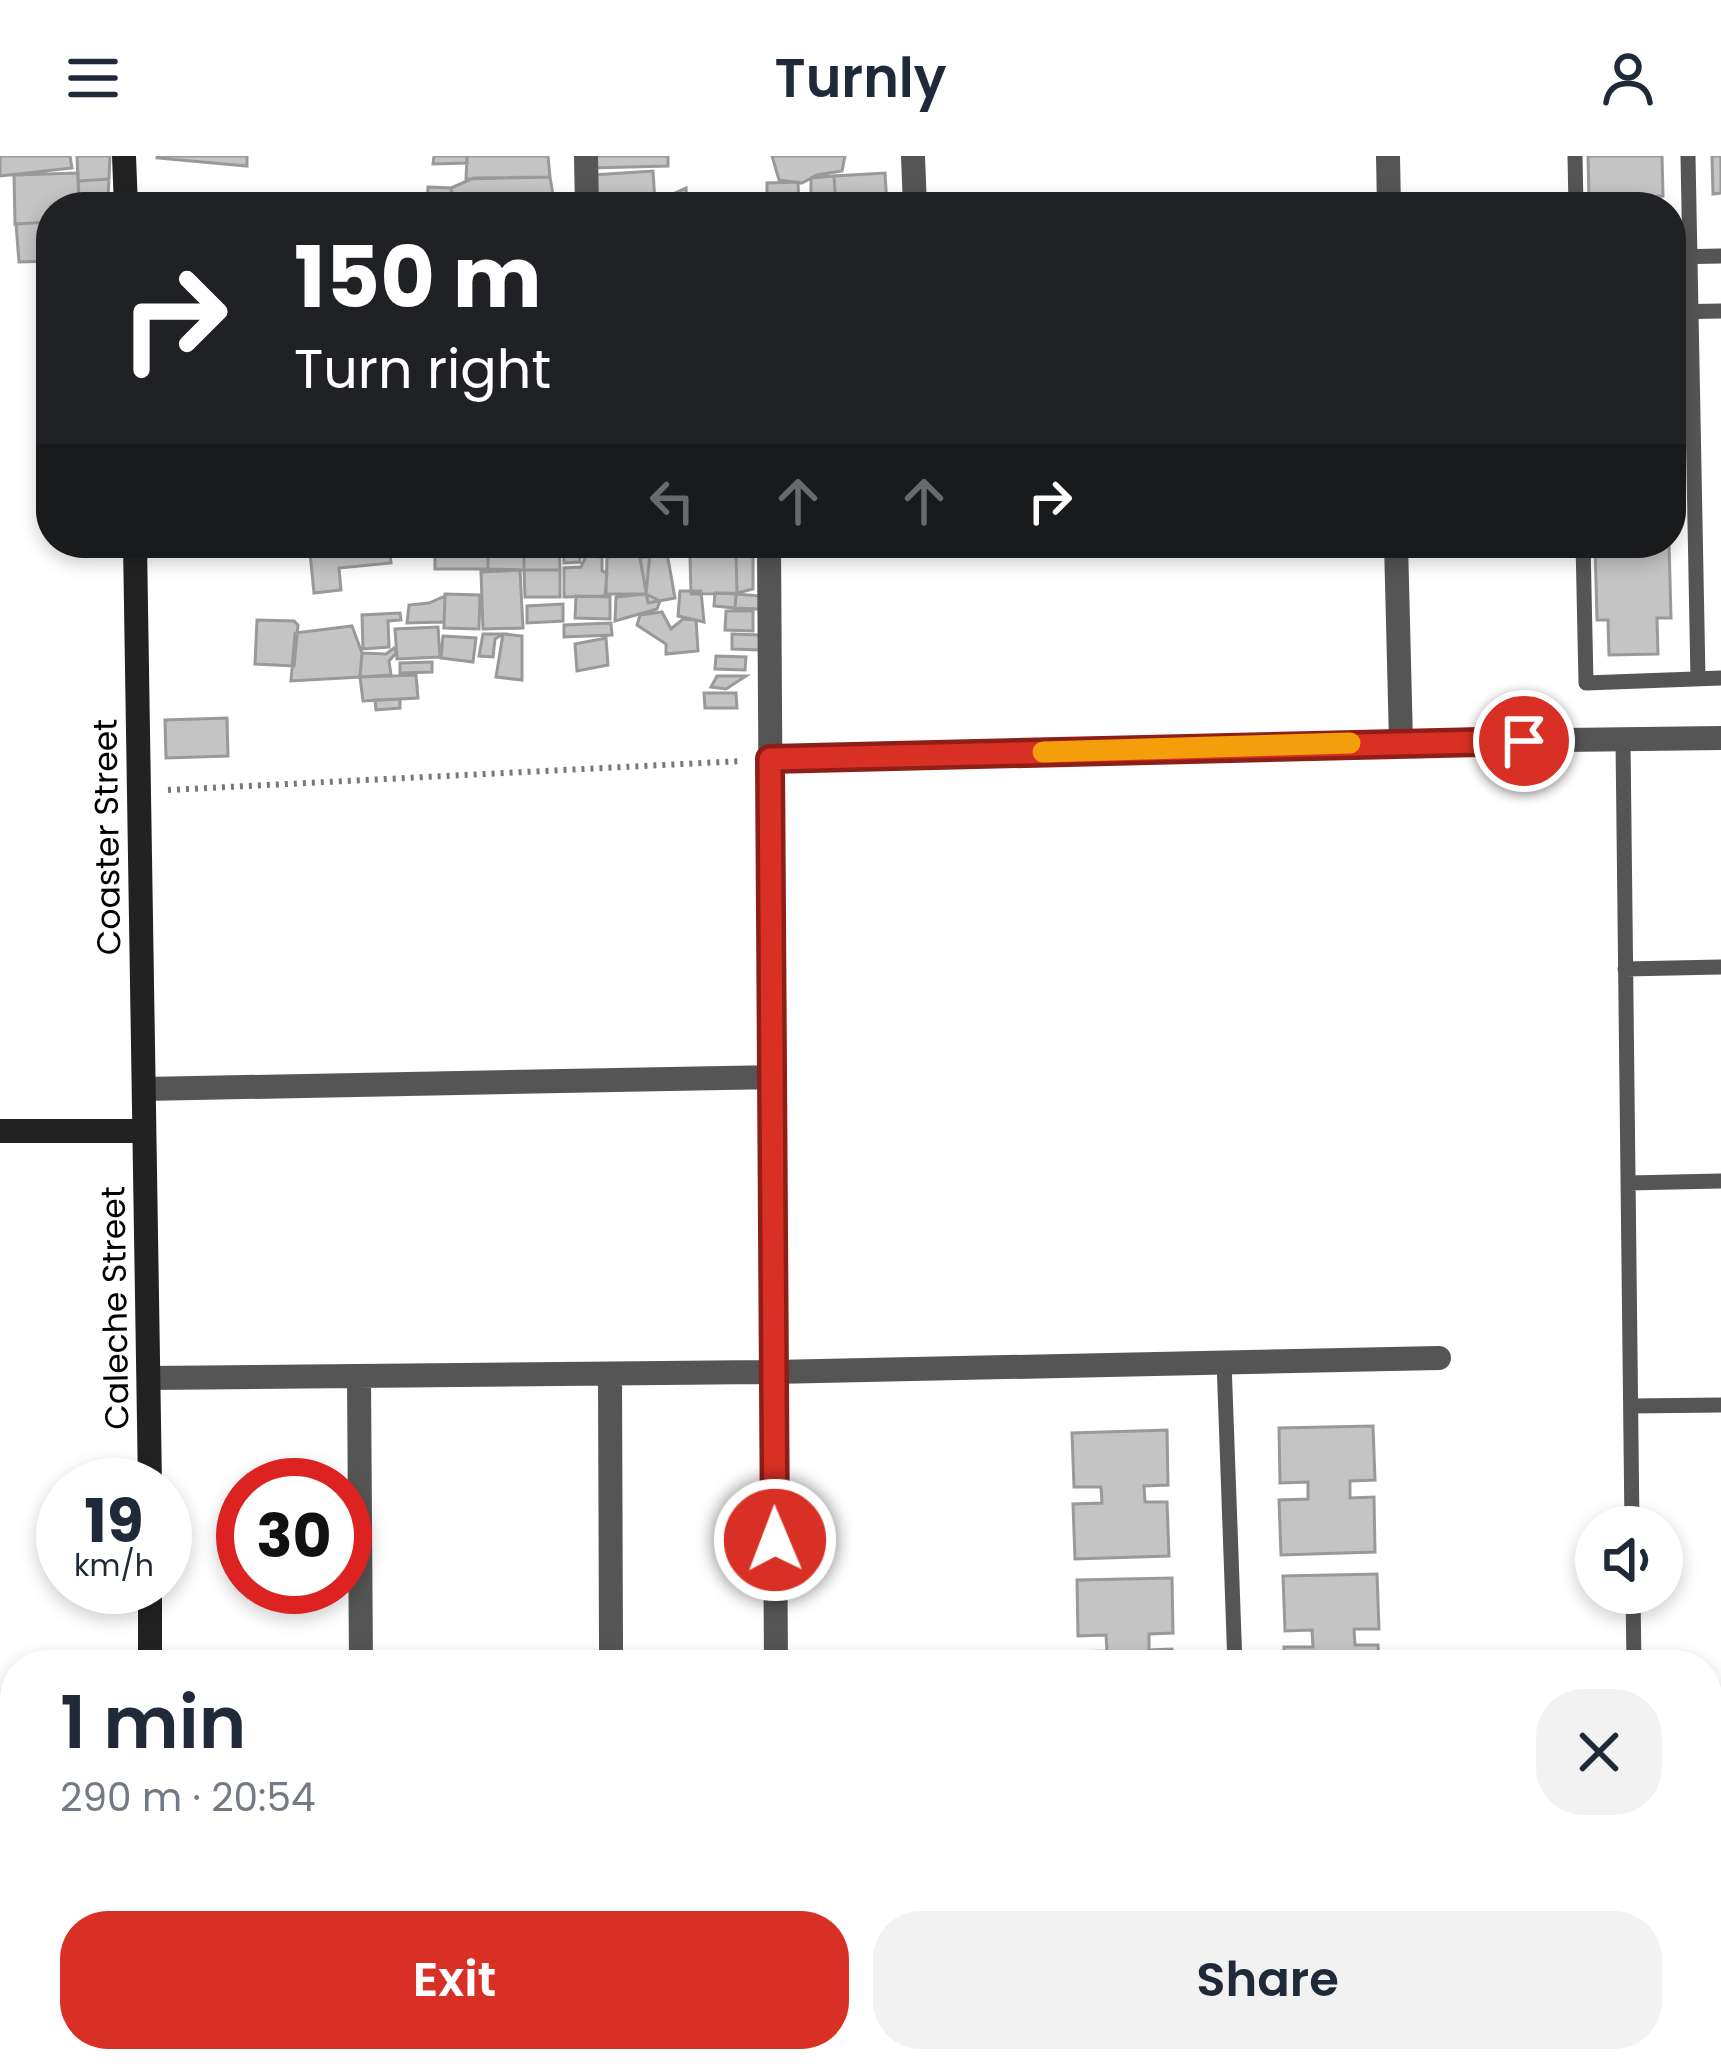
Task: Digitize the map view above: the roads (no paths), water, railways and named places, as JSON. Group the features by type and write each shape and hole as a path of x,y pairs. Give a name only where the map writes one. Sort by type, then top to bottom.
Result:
{"street":[{"path":"124,156 125,192"},
{"path":"586,156 587,192"},
{"path":"913,156 914,192"},
{"path":"1388,156 1389,192"},
{"name":"Coaster Street","path":"135,558 144,1131"},
{"path":"769,558 776,1650"},
{"path":"1396,558 1401,742"},
{"path":"770,759 1401,742 1721,739"},
{"path":"144,1089 771,1077"},
{"path":"0,1131 144,1131"},
{"name":"Caleche Street","path":"144,1131 150,1458"},
{"path":"151,1378 773,1372 1439,1358"},
{"path":"610,1374 611,1649"},
{"path":"359,1378 361,1650"},
{"path":"150,1614 150,1650"}],"lane":[{"path":"1575,156 1576,192"},
{"path":"1688,156 1698,679"},
{"path":"1686,257 1721,256"},
{"path":"1686,312 1721,311"},
{"path":"1583,558 1586,683 1721,679"},
{"path":"1623,740 1632,1506"},
{"path":"1625,968 1721,967"},
{"path":"1628,1184 1721,1181"},
{"path":"1224,1361 1234,1650"},
{"path":"1631,1406 1721,1405"},
{"path":"1633,1614 1634,1650"}]}
